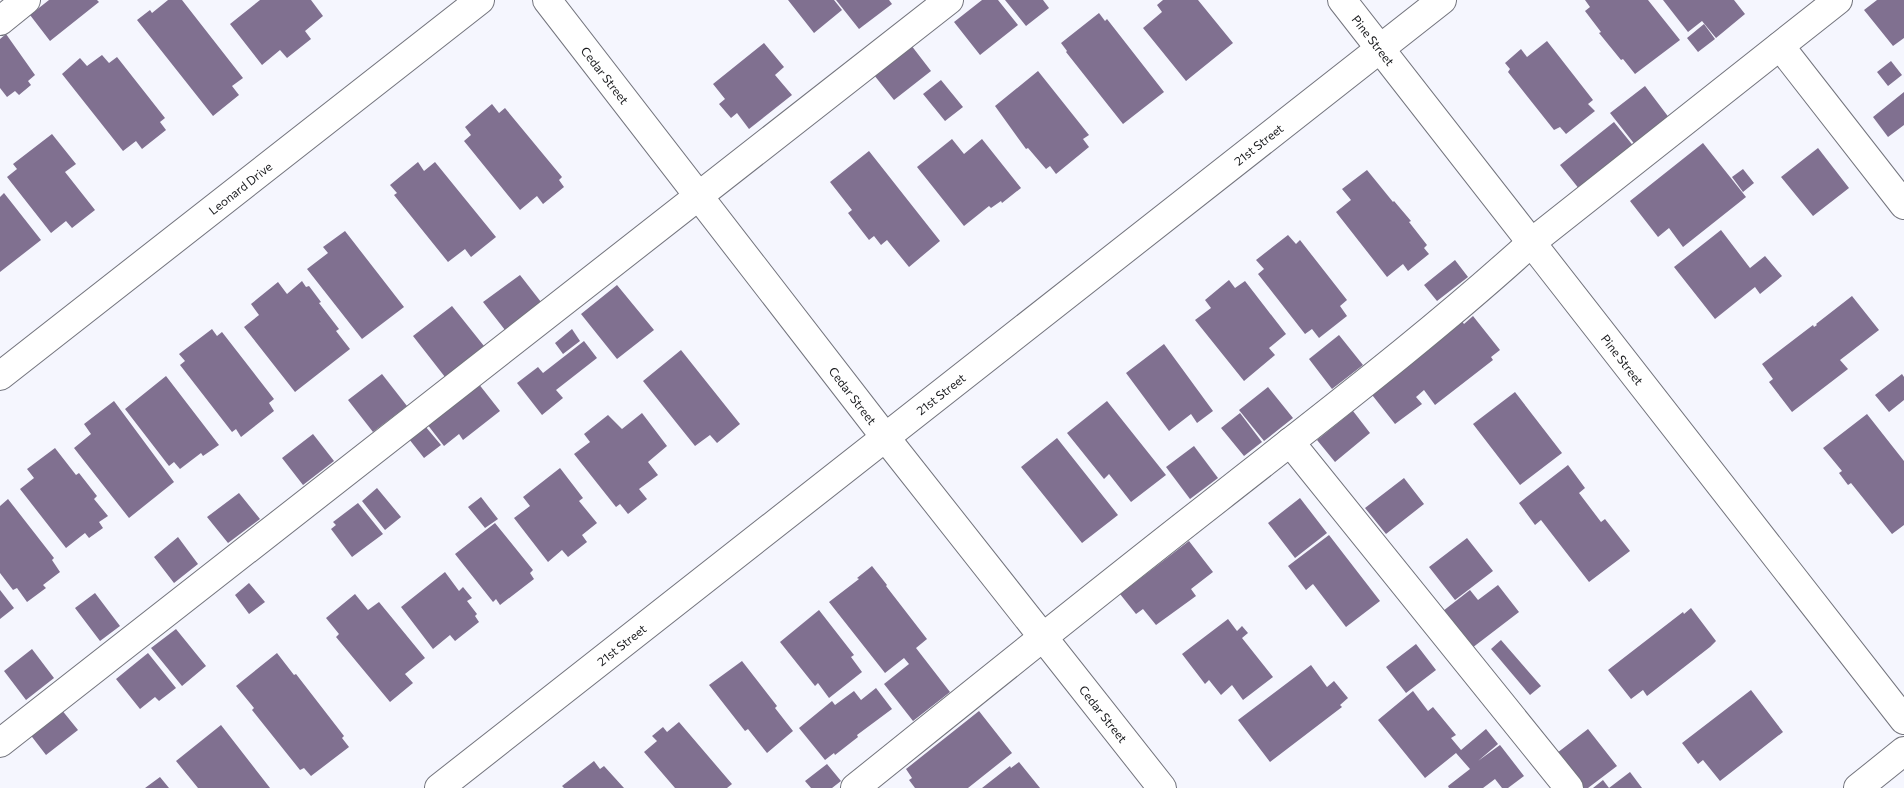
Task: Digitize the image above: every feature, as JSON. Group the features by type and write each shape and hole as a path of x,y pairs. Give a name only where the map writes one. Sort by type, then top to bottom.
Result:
{"street":[{"path":"0,21 26,0"},
{"name":"Leonard Drive","path":"0,376 480,0"},
{"name":"Cedar Street","path":"547,0 885,437 1162,788"},
{"path":"0,742 949,0"},
{"name":"Pine Street","path":"1342,0 1904,720"},
{"name":"21st Street","path":"439,788 1442,0"},
{"path":"855,788 1043,636 1290,442 1488,281 1532,242 1838,0"},
{"path":"1780,46 1904,205"},
{"path":"1290,442 1569,788"},
{"path":"1858,788 1904,751"}],"building":[{"path":"49,0 97,0 99,2 50,41 30,15"},
{"path":"168,0 182,0 243,78 232,86 239,95 213,116 137,20 150,10 152,13"},
{"path":"260,0 311,0 323,16 305,31 311,39 287,58 280,50 262,65 230,24"},
{"path":"788,0 834,0 842,10 814,33"},
{"path":"836,0 889,0 892,4 859,29"},
{"path":"982,0 998,0 1018,25 980,55 954,22"},
{"path":"1005,0 1043,0 1049,8 1026,26"},
{"path":"1163,0 1198,0 1233,43 1186,81 1143,28 1162,12 1157,5"},
{"path":"1585,0 1648,0 1680,40 1635,74 1599,33 1601,32 1585,11 1590,7"},
{"path":"1663,0 1734,0 1745,14 1716,38 1702,21 1688,32"},
{"path":"1877,0 1904,0 1904,38 1893,46 1864,10"},
{"path":"1099,13 1105,21 1107,19 1164,92 1123,124 1061,43"},
{"path":"1704,24 1715,39 1698,52 1687,38"},
{"path":"6,34 35,75 28,81 31,85 19,95 15,91 7,97 0,88 0,39"},
{"path":"1547,41 1593,100 1588,104 1595,111 1566,134 1560,127 1554,130 1508,72 1510,69 1505,63 1521,49 1527,57"},
{"path":"764,43 784,67 775,75 792,95 749,129 737,113 731,118 719,104 725,99 713,84"},
{"path":"911,45 931,71 894,100 874,75"},
{"path":"102,55 109,63 117,57 165,118 160,122 166,130 142,149 136,141 123,151 62,74 80,58 87,66"},
{"path":"1891,61 1902,75 1888,86 1877,72"},
{"path":"1038,71 1089,135 1083,139 1089,147 1056,174 1050,166 1046,169 1028,148 1026,149 995,106"},
{"path":"941,80 963,107 945,121 923,94"},
{"path":"1645,86 1670,119 1636,146 1610,113"},
{"path":"1904,92 1904,125 1888,137 1873,117"},
{"path":"492,104 499,113 505,108 562,177 559,180 564,187 543,204 537,196 520,210 464,141 471,135 465,127"},
{"path":"1614,122 1635,148 1580,190 1560,165"},
{"path":"52,134 76,164 65,172 95,210 72,228 66,221 51,233 7,177 17,169 13,164"},
{"path":"952,139 964,154 982,139 1021,188 1002,203 1001,201 991,208 989,206 964,226 917,167"},
{"path":"1703,143 1746,197 1683,247 1669,228 1658,237 1630,201"},
{"path":"1818,148 1849,188 1813,216 1781,177"},
{"path":"869,151 940,241 909,267 887,240 881,245 874,236 869,240 848,213 852,210 830,182"},
{"path":"418,162 424,171 435,162 496,237 471,257 465,249 448,262 394,195 397,193 390,185"},
{"path":"1743,169 1754,183 1743,192 1732,177"},
{"path":"1367,170 1411,221 1409,222 1427,245 1424,248 1429,254 1408,271 1403,264 1387,277 1336,212 1351,200 1342,189"},
{"path":"4,193 41,240 0,272 0,197"},
{"path":"1721,230 1750,268 1765,256 1782,276 1760,294 1755,287 1715,319 1674,267"},
{"path":"345,231 404,307 362,339 307,269 328,253 323,247"},
{"path":"1288,235 1296,244 1300,240 1347,300 1340,306 1347,316 1319,338 1312,329 1305,334 1258,274 1264,269 1256,260"},
{"path":"1455,260 1468,277 1437,301 1424,285"},
{"path":"520,275 541,302 505,330 483,302"},
{"path":"1229,280 1235,288 1245,281 1286,334 1269,348 1275,355 1244,381 1195,320 1211,308 1205,300"},
{"path":"302,281 306,287 309,286 321,302 319,303 339,329 336,331 350,349 295,392 244,327 259,315 251,304 278,282 287,294"},
{"path":"617,285 654,330 617,359 581,314"},
{"path":"1852,296 1879,330 1840,360 1848,369 1792,412 1769,382 1773,379 1762,364 1813,325 1814,327 1817,325"},
{"path":"452,306 484,346 445,377 413,336"},
{"path":"1473,316 1500,350 1491,357 1493,360 1435,405 1424,390 1416,397 1422,404 1395,424 1369,391 1461,320 1464,324"},
{"path":"212,329 217,336 222,332 274,399 269,403 274,411 241,437 236,429 232,432 180,365 185,361 179,354"},
{"path":"572,329 580,341 563,354 555,343"},
{"path":"1339,335 1363,365 1332,389 1309,359"},
{"path":"584,341 597,358 556,390 563,398 542,415 517,383 538,367 543,373"},
{"path":"1164,344 1213,411 1197,423 1191,414 1169,431 1126,373"},
{"path":"681,350 740,424 717,443 710,435 695,446 643,381"},
{"path":"382,374 407,406 373,432 348,400"},
{"path":"1902,374 1904,377 1904,400 1889,412 1875,395"},
{"path":"166,376 219,445 203,456 201,453 180,469 174,462 169,466 125,409"},
{"path":"478,383 500,411 463,440 459,434 444,446 427,424"},
{"path":"1268,387 1293,418 1264,441 1239,410"},
{"path":"1515,392 1562,453 1520,485 1473,424"},
{"path":"114,401 174,482 129,518 74,448 91,434 84,424"},
{"path":"1107,401 1166,475 1131,502 1109,474 1104,479 1067,433"},
{"path":"1353,411 1370,433 1335,462 1317,440"},
{"path":"642,413 667,446 648,462 658,475 639,489 647,499 628,514 620,504 616,507 574,454 590,442 584,434 608,415 622,429"},
{"path":"1240,413 1262,442 1244,456 1221,428"},
{"path":"1867,414 1904,461 1904,525 1892,534 1851,483 1848,485 1839,473 1842,471 1823,448"},
{"path":"425,426 441,445 424,458 409,439"},
{"path":"313,434 334,461 303,485 282,458"},
{"path":"1057,438 1118,515 1082,543 1021,467"},
{"path":"1194,446 1218,478 1190,499 1166,467"},
{"path":"55,448 76,475 79,473 97,496 94,499 108,516 99,522 103,528 89,538 85,533 66,548 20,489 34,478 27,469"},
{"path":"1568,465 1585,488 1579,493 1601,522 1605,519 1630,551 1589,582 1541,520 1535,525 1519,503"},
{"path":"560,468 583,498 579,501 597,523 582,535 587,542 568,557 562,550 548,562 514,518 530,506 523,497"},
{"path":"1404,478 1424,504 1386,534 1365,508"},
{"path":"377,488 401,517 385,530 362,501"},
{"path":"239,493 260,519 228,543 207,517"},
{"path":"481,497 498,519 485,528 468,507"},
{"path":"1300,498 1327,533 1295,558 1268,523"},
{"path":"8,499 54,558 52,560 60,572 43,585 46,588 27,602 17,588 13,590 0,573 0,506"},
{"path":"358,503 383,534 352,557 331,529 336,525 333,522"},
{"path":"495,523 533,570 530,573 534,579 500,605 496,599 493,602 455,554"},
{"path":"1329,535 1380,601 1346,627 1313,584 1306,590 1288,566"},
{"path":"178,537 198,564 174,583 154,557"},
{"path":"1467,538 1493,571 1455,600 1429,567"},
{"path":"1189,541 1213,572 1191,589 1196,596 1156,625 1143,609 1136,614 1120,594"},
{"path":"872,566 927,639 916,648 950,692 913,721 884,684 909,664 904,658 885,673 829,602 859,579 857,578"},
{"path":"445,572 459,591 463,587 472,598 467,601 477,614 475,616 479,622 455,641 450,635 433,649 401,607"},
{"path":"249,583 265,602 249,614 235,595"},
{"path":"1498,585 1519,612 1472,648 1443,611 1470,590 1478,600"},
{"path":"0,590 14,608 0,619"},
{"path":"95,593 120,626 100,641 75,608"},
{"path":"355,594 368,610 379,602 425,658 405,674 413,683 390,702 336,637 339,634 326,618"},
{"path":"1691,608 1716,641 1647,696 1643,690 1631,699 1608,670 1683,612 1684,614"},
{"path":"819,610 854,655 851,657 862,672 829,698 818,683 815,686 780,642"},
{"path":"1228,619 1237,631 1242,626 1248,633 1242,638 1273,677 1243,700 1232,685 1221,695 1209,680 1205,684 1182,654"},
{"path":"176,629 206,666 182,686 151,648"},
{"path":"1501,640 1541,686 1530,695 1491,649"},
{"path":"1416,644 1436,670 1406,693 1386,667"},
{"path":"32,649 54,678 26,700 4,671"},
{"path":"148,653 176,688 159,701 155,697 140,709 116,679"},
{"path":"277,653 294,675 296,674 344,736 342,738 349,747 311,776 304,768 300,770 252,710 254,708 236,686"},
{"path":"742,661 777,706 775,708 793,731 767,753 748,729 745,731 709,685"},
{"path":"1311,665 1327,687 1334,681 1348,698 1340,705 1342,707 1270,762 1238,720"},
{"path":"876,688 892,709 857,735 858,737 835,755 834,753 825,760 799,728 832,701 835,705 854,691 861,700"},
{"path":"1751,690 1783,732 1720,781 1703,760 1698,764 1682,743"},
{"path":"1413,691 1428,711 1433,707 1456,735 1451,738 1461,750 1486,729 1498,744 1478,761 1500,745 1524,776 1508,788 1502,788 1495,779 1483,788 1449,788 1448,786 1470,769 1456,753 1425,778 1378,720"},
{"path":"61,709 78,730 46,755 29,733"},
{"path":"979,711 1012,753 968,788 915,788 909,780 912,778 906,769"},
{"path":"679,722 732,784 727,788 675,788 644,752 657,741 652,736 663,727 667,732"},
{"path":"221,725 270,788 198,788 176,761"},
{"path":"1588,729 1617,766 1588,788 1584,788 1557,753"},
{"path":"594,761 600,769 604,766 624,788 564,788 562,786"},
{"path":"1019,762 1040,788 982,788 1010,766 1011,768"},
{"path":"827,764 841,781 832,788 811,788 805,781"},
{"path":"1630,772 1642,788 1609,788"},
{"path":"160,777 169,788 145,788"},
{"path":"1603,780 1609,788 1593,788"}]}
